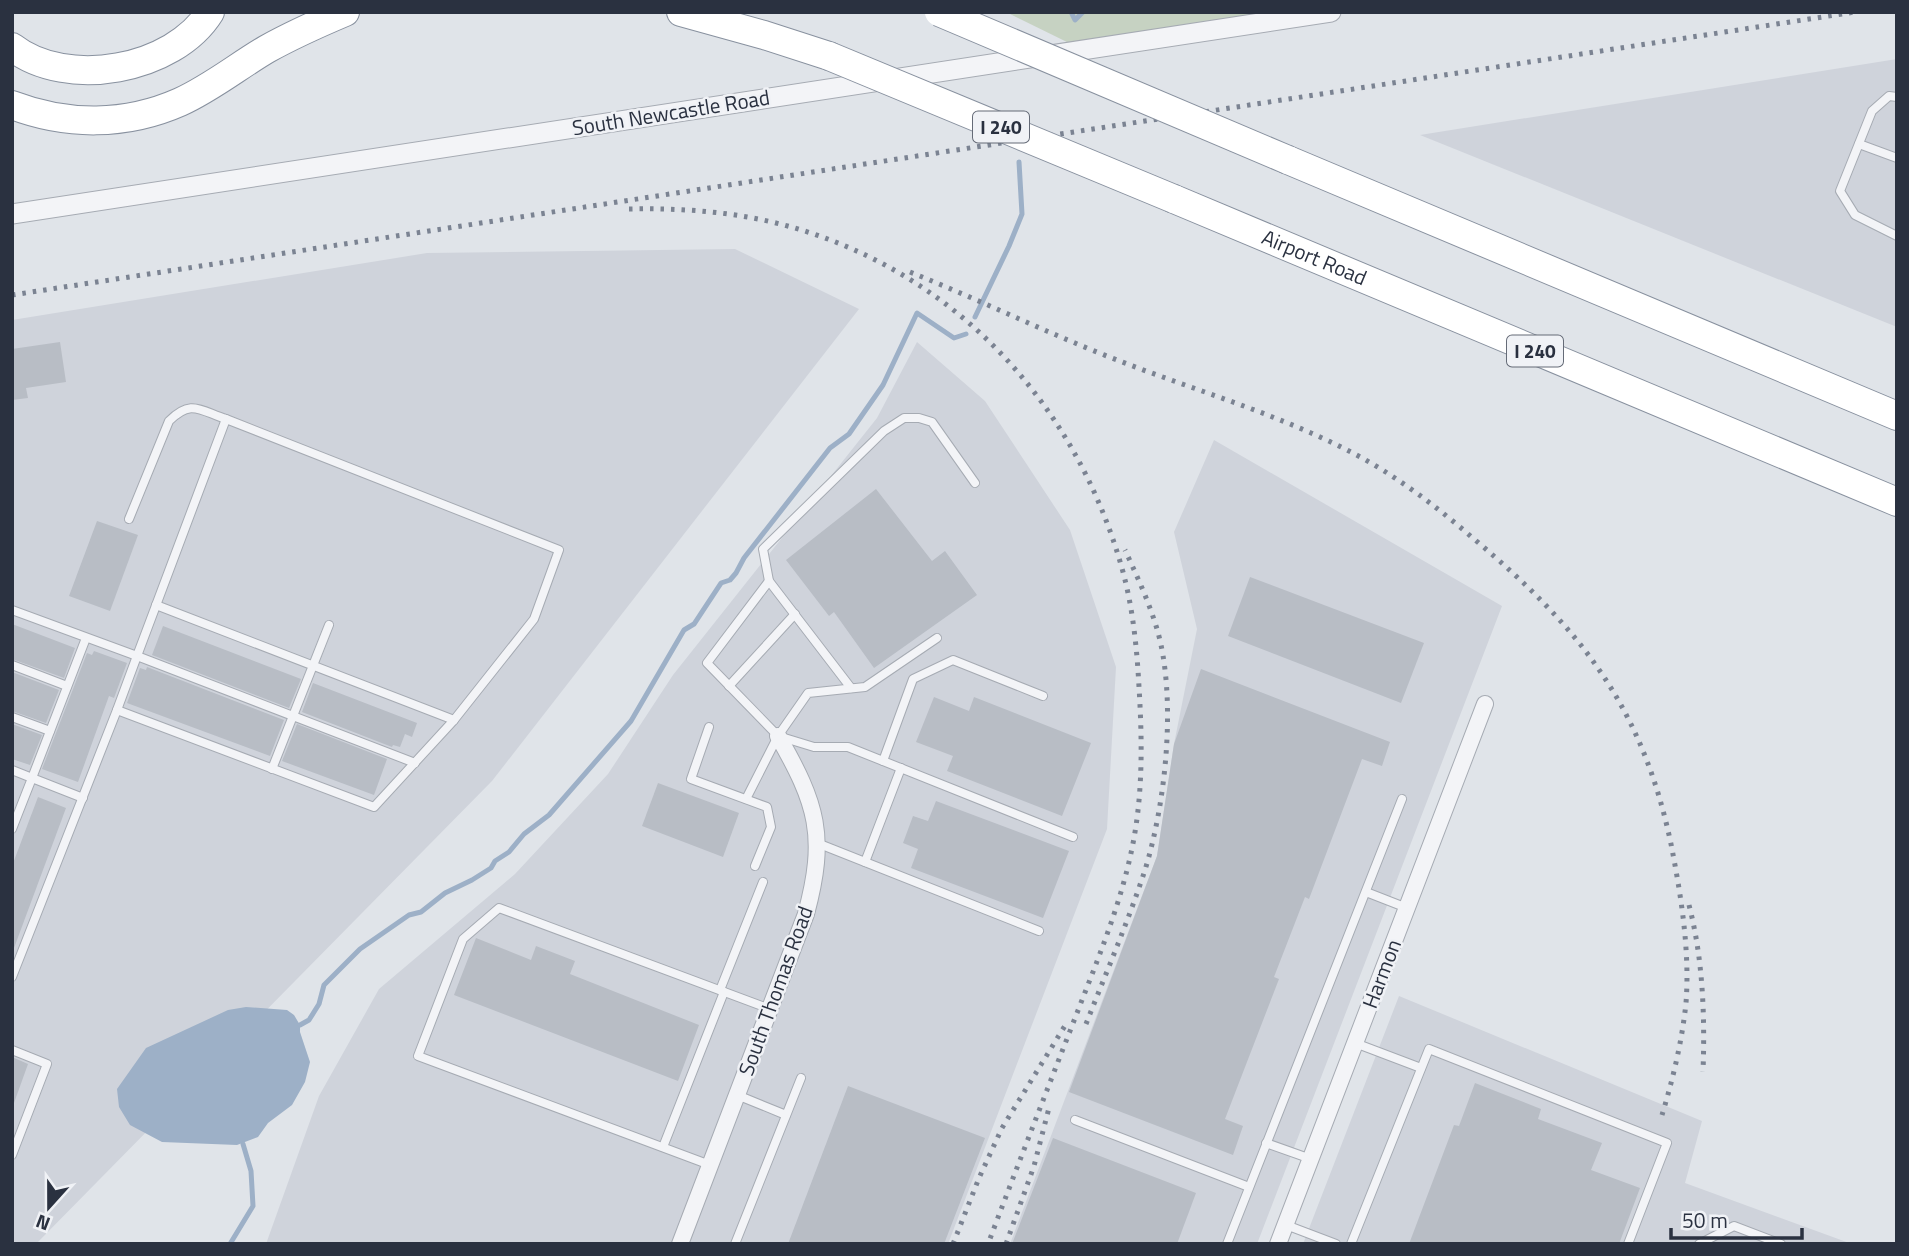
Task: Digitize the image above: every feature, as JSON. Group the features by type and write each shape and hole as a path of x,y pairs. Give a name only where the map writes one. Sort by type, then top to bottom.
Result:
{"highway":[{"path":"12,47 45,63 76,70 110,70 143,63 175,46 204,23 210,12"},
{"path":"12,105 58,118 88,121 125,119 153,112 181,102 267,49 345,12"},
{"path":"681,12 770,32"},
{"name":"Airport Road","path":"734,12 770,32 1897,502"},
{"path":"939,12 1897,416"}],"street":[{"name":"South Newcastle Road","path":"12,214 1331,12"},
{"name":"Harmon","path":"1279,1244 1486,704"},
{"name":"South Thomas Road","path":"680,1244 809,904 818,859 812,807 802,778 778,736"}],"lane":[{"path":"1897,97 1889,96 1872,111 1840,191 1855,215 1897,236"},
{"path":"1859,144 1897,158"},
{"path":"117,710 374,807 454,720 534,619 559,550 190,407 180,409 169,421 129,519"},
{"path":"852,688 769,581 763,549 884,431 904,418 919,418 932,422 975,483"},
{"path":"12,977 117,710 226,419"},
{"path":"769,581 706,663 778,736 814,747 849,747 1073,837"},
{"path":"156,605 454,720"},
{"path":"12,610 415,763"},
{"path":"729,686 795,614"},
{"path":"272,769 329,625"},
{"path":"12,829 86,638"},
{"path":"746,799 778,736 808,692 865,687 937,639"},
{"path":"883,761 913,679 953,660 1043,696"},
{"path":"12,665 67,686"},
{"path":"12,717 50,731"},
{"path":"709,727 691,779 767,807 771,827 755,866"},
{"path":"865,862 901,768"},
{"path":"12,771 83,798"},
{"path":"1228,1243 1402,799"},
{"path":"817,843 1039,931"},
{"path":"663,1147 764,881"},
{"path":"1366,892 1407,908"},
{"path":"710,1165 418,1056 463,939 499,908 770,1009"},
{"path":"1355,1043 1421,1068"},
{"path":"1351,1244 1429,1049 1667,1143 1628,1244"},
{"path":"12,1050 47,1064 12,1155"},
{"path":"735,1244 801,1078"},
{"path":"737,1095 786,1115"},
{"path":"1075,1120 1249,1187"},
{"path":"1266,1143 1311,1159"},
{"path":"1286,1225 1336,1244"},
{"path":"1699,1244 1734,1226 1781,1244"}],"shaded area":[{"path":"1897,59 1897,327 1420,135"},
{"path":"735,249 859,309 492,781 36,1244 12,1244 12,320 427,253"},
{"path":"917,342 985,401 1070,530 1116,667 1107,829 948,1244 266,1244 319,1096 379,989 515,874 608,774 673,675 877,418"},
{"path":"1214,440 1502,606 1257,1244 1010,1244 1157,856 1174,744 1197,629 1174,532"},
{"path":"1399,996 1702,1121 1685,1183 1852,1244 1303,1244"}],"green space":[{"path":"1006,12 1277,12 1071,44"}],"water":[{"path":"246,1007 287,1010 300,1025 310,1062 305,1082 292,1105 268,1123 258,1137 237,1145 162,1142 130,1125 119,1107 117,1089 146,1048 228,1010"}],"building":[{"path":"60,342 66,382 26,388 28,398 12,400 12,349"},
{"path":"876,489 932,561 945,551 977,595 874,668 834,612 829,616 786,560"},
{"path":"97,521 138,535 110,611 69,596"},
{"path":"1250,577 1424,643 1401,703 1228,636"},
{"path":"12,624 75,648 64,678 12,659"},
{"path":"163,626 301,679 289,708 152,655"},
{"path":"94,651 127,663 114,698 109,696 78,782 42,769 87,653 92,655"},
{"path":"147,667 284,720 270,756 127,703 140,668 146,670"},
{"path":"1201,669 1390,742 1382,766 1362,759 1309,899 1305,897 1274,977 1279,979 1225,1119 1243,1126 1233,1155 1069,1092 1157,856 1174,744"},
{"path":"12,672 59,690 46,723 12,711"},
{"path":"313,683 417,723 412,737 405,734 400,747 392,747 302,712"},
{"path":"934,697 969,711 974,697 1091,743 1062,816 947,771 953,756 916,742"},
{"path":"12,724 42,735 30,765 12,759"},
{"path":"297,724 387,759 374,795 282,761"},
{"path":"658,783 739,813 723,857 642,826"},
{"path":"38,797 66,808 14,948 12,866"},
{"path":"936,801 1069,851 1043,918 911,868 918,849 903,843 913,816 928,821"},
{"path":"476,938 531,960 536,946 575,961 570,974 699,1025 678,1081 454,995"},
{"path":"12,1057 28,1064 14,1103 12,1103"},
{"path":"1475,1083 1541,1109 1538,1119 1602,1143 1591,1170 1640,1188 1619,1244 1409,1244 1454,1125 1459,1126"},
{"path":"848,1086 985,1138 944,1244 788,1244"},
{"path":"1053,1138 1196,1193 1177,1244 1012,1244"}],"waterway":[{"path":"1071,12 1075,20 1083,12"},
{"path":"975,317 1022,214 1019,162"},
{"path":"300,1025 309,1020 319,1004 324,985 360,949 409,915 421,912 445,893 491,868 524,834 549,815 631,721 684,630 694,624 721,583 730,580 736,573 744,558 830,448 849,434 883,385 917,313 954,338 966,334"},
{"path":"230,1244 253,1206 251,1171 243,1144"}],"railway":[{"path":"12,295 1855,12"},
{"path":"629,209 700,211 772,222 836,242 894,270 948,306 996,348 1038,397 1073,451 1102,509 1123,572 1136,644 1141,744 1137,819 1124,883 1110,927 988,1244"},
{"path":"910,272 1091,350 1292,425 1366,460 1414,491 1460,527 1512,572 1575,638 1624,710 1643,751 1659,795 1675,863 1686,943 1686,1003 1677,1060 1662,1115"},
{"path":"1086,1024 1145,870 1159,813 1166,750 1168,717 1163,656 1150,609 1125,550"},
{"path":"1689,905 1702,988 1703,1072"},
{"path":"953,1244 1002,1128 1066,1024"},
{"path":"1006,1244 1034,1166 1050,1104"}]}
